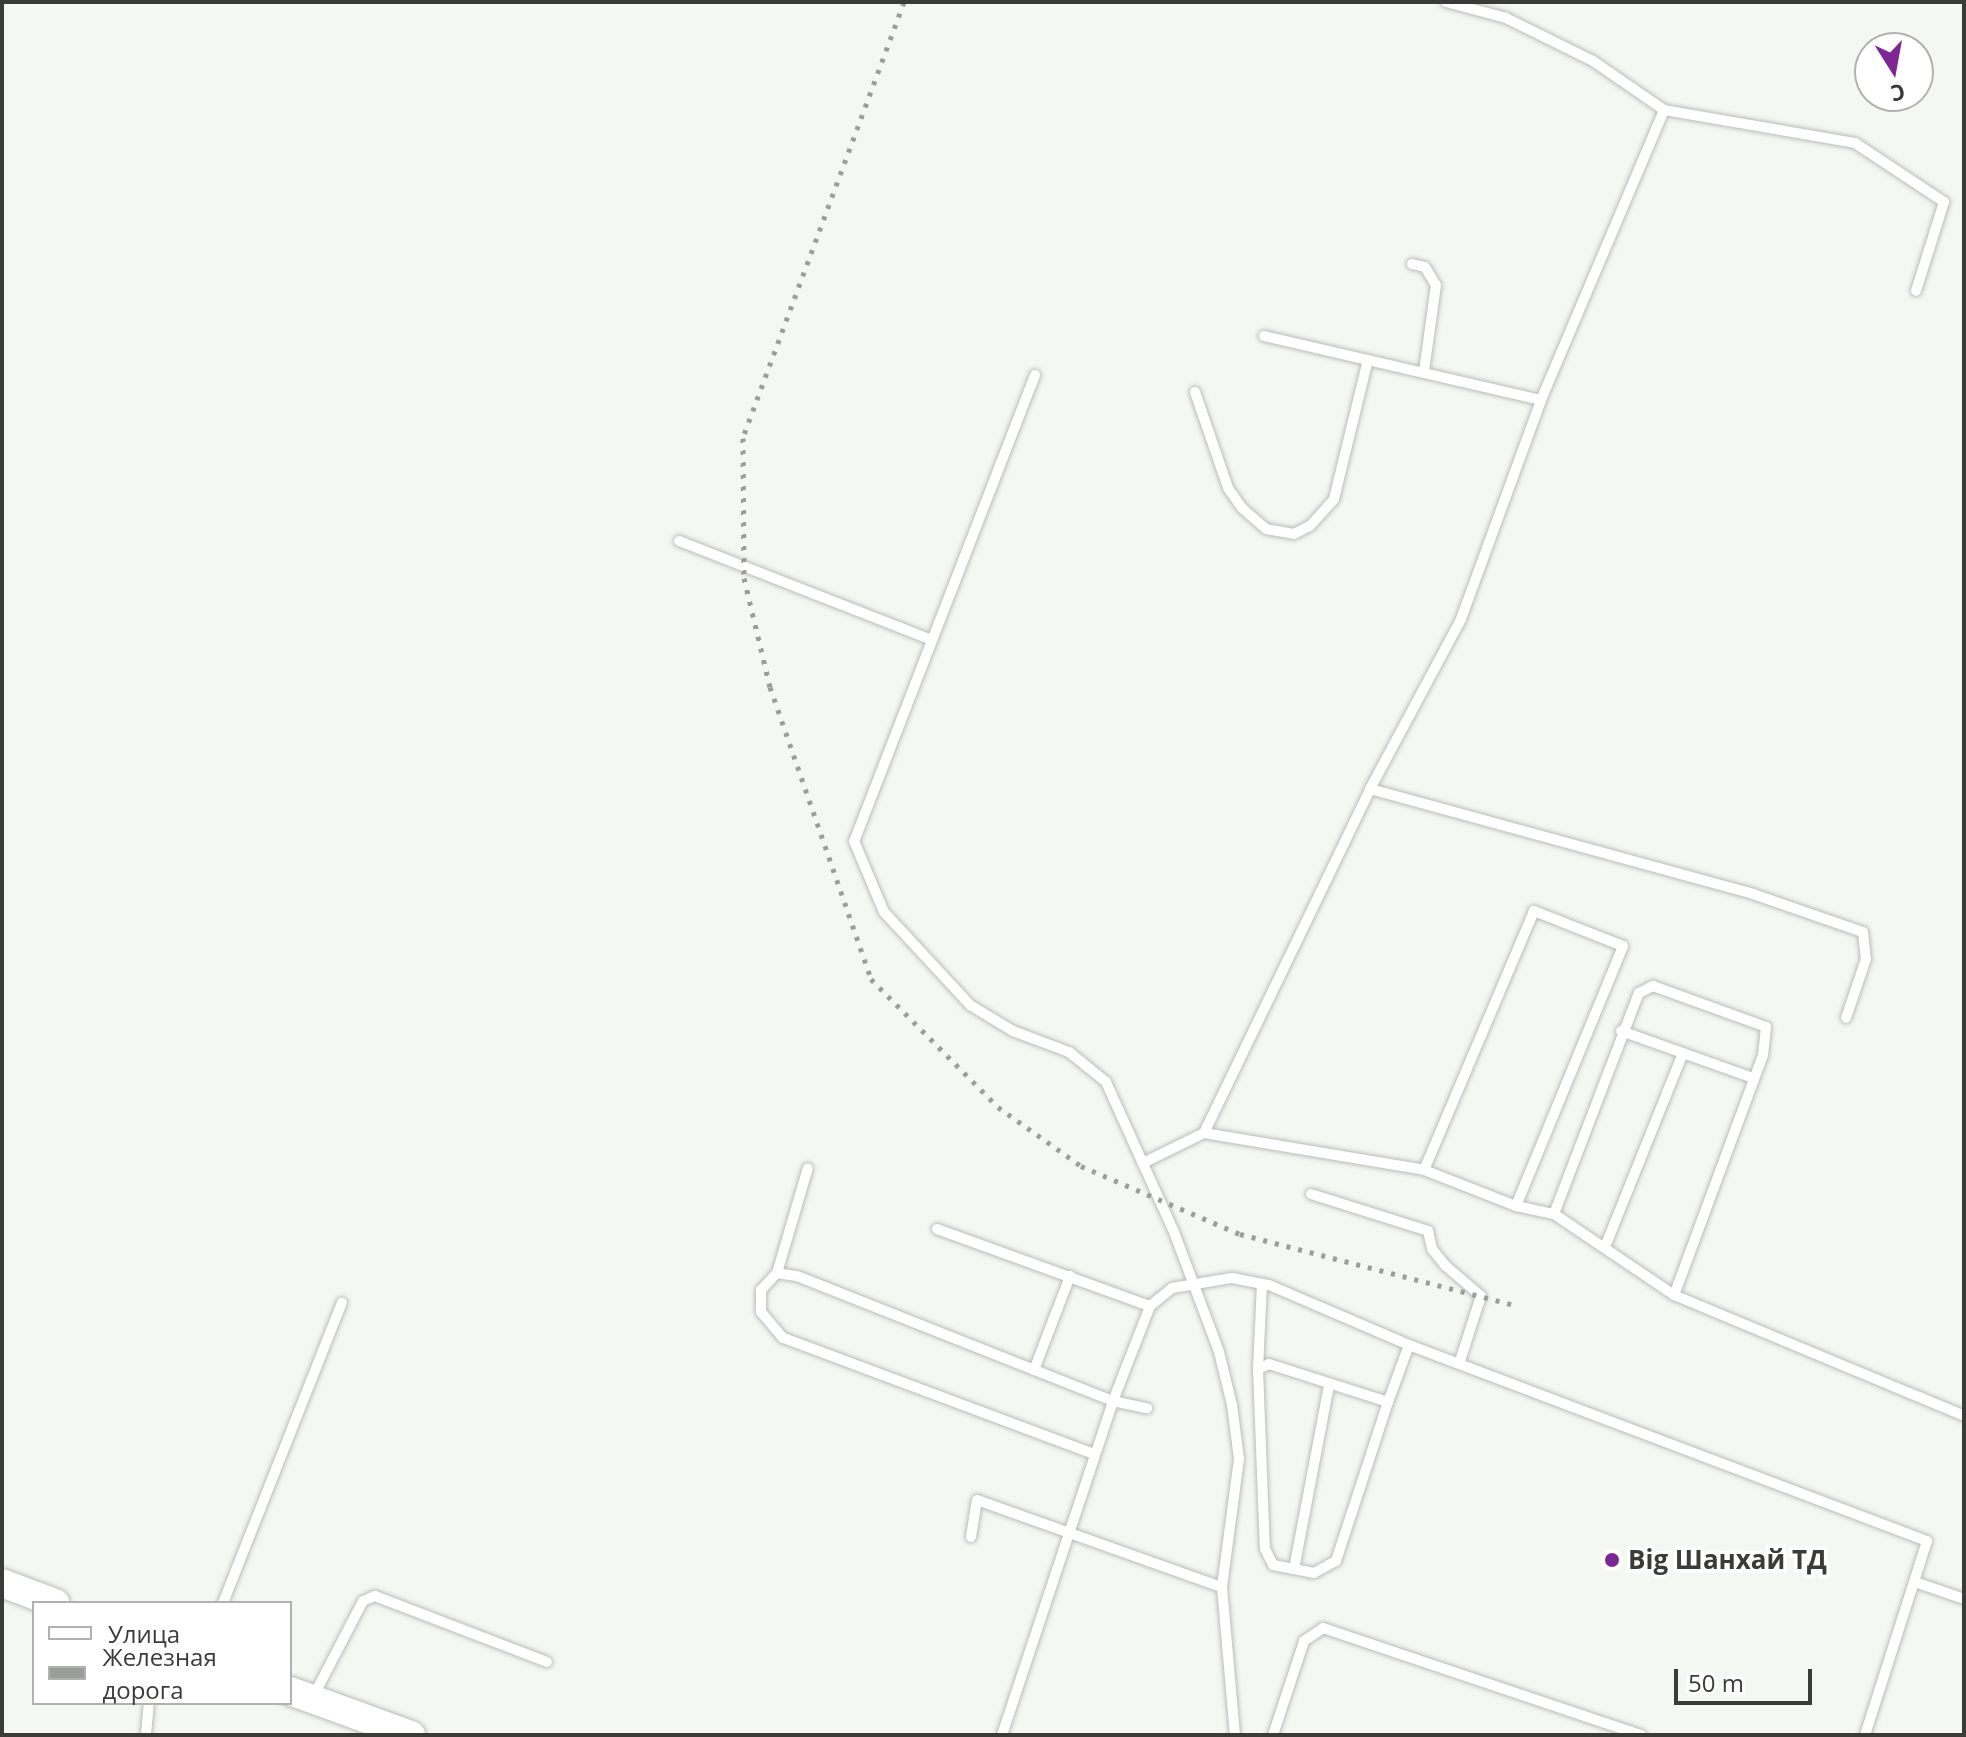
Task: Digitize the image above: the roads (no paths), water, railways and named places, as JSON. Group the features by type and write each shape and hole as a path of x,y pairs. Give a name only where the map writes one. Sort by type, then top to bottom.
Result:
{"main road":[{"path":"2,1583 50,1601"},
{"path":"301,1695 411,1735"}],"lane":[{"path":"1446,2 1506,18 1568,49 1664,110 1855,143 1944,202 1916,291"},
{"path":"1204,1133 1370,789 1461,619 1541,400 1664,110"},
{"path":"1412,264 1425,267 1436,285 1424,371"},
{"path":"1264,336 1541,400"},
{"path":"1195,392 1228,488 1242,508 1266,529 1294,534 1310,526 1334,499 1368,360"},
{"path":"1035,375 854,841 884,912 970,1005 1013,1031 1069,1052 1106,1082 1194,1282 1232,1405 1239,1459 1222,1587 1235,1735"},
{"path":"679,541 931,640"},
{"path":"1370,789 1753,894 1863,932 1866,959 1846,1018"},
{"path":"1424,1170 1534,911 1547,915 1623,946 1516,1206"},
{"path":"1554,1214 1621,1031 1639,993 1653,986 1717,1006 1769,1031 1674,1295"},
{"path":"1621,1031 1753,1078"},
{"path":"1605,1247 1683,1053"},
{"path":"1143,1163 1204,1133 1424,1170 1516,1206 1554,1214 1674,1295 1964,1416"},
{"path":"808,1168 777,1273 761,1290 759,1305 783,1338 1094,1454"},
{"path":"1311,1194 1428,1231 1432,1249 1446,1266 1481,1296 1459,1364"},
{"path":"937,1229 1150,1306"},
{"path":"777,1273 797,1276 1113,1401 1147,1408"},
{"path":"1034,1370 1070,1276"},
{"path":"1002,1735 1094,1454 1150,1306 1172,1288 1232,1278 1262,1284 1409,1345 1927,1541 1865,1735"},
{"path":"1262,1284 1258,1369 1265,1549 1273,1565 1314,1573 1336,1561 1409,1345"},
{"path":"224,1601 342,1303"},
{"path":"1258,1369 1269,1364 1329,1386 1388,1402"},
{"path":"1294,1569 1329,1386"},
{"path":"971,1537 977,1500 1222,1587"},
{"path":"1915,1582 1964,1599"},
{"path":"301,1695 367,1597 383,1597 547,1662"},
{"path":"1273,1735 1304,1641 1323,1628 1641,1735"},
{"path":"146,1735 149,1705"}],"railway":[{"path":"904,2 743,438 744,578 770,687 871,979 998,1107 1081,1166 1240,1234 1519,1306"}],"place":[{"name":"Big Шанхай ТД","path":"1612,1560"}]}
